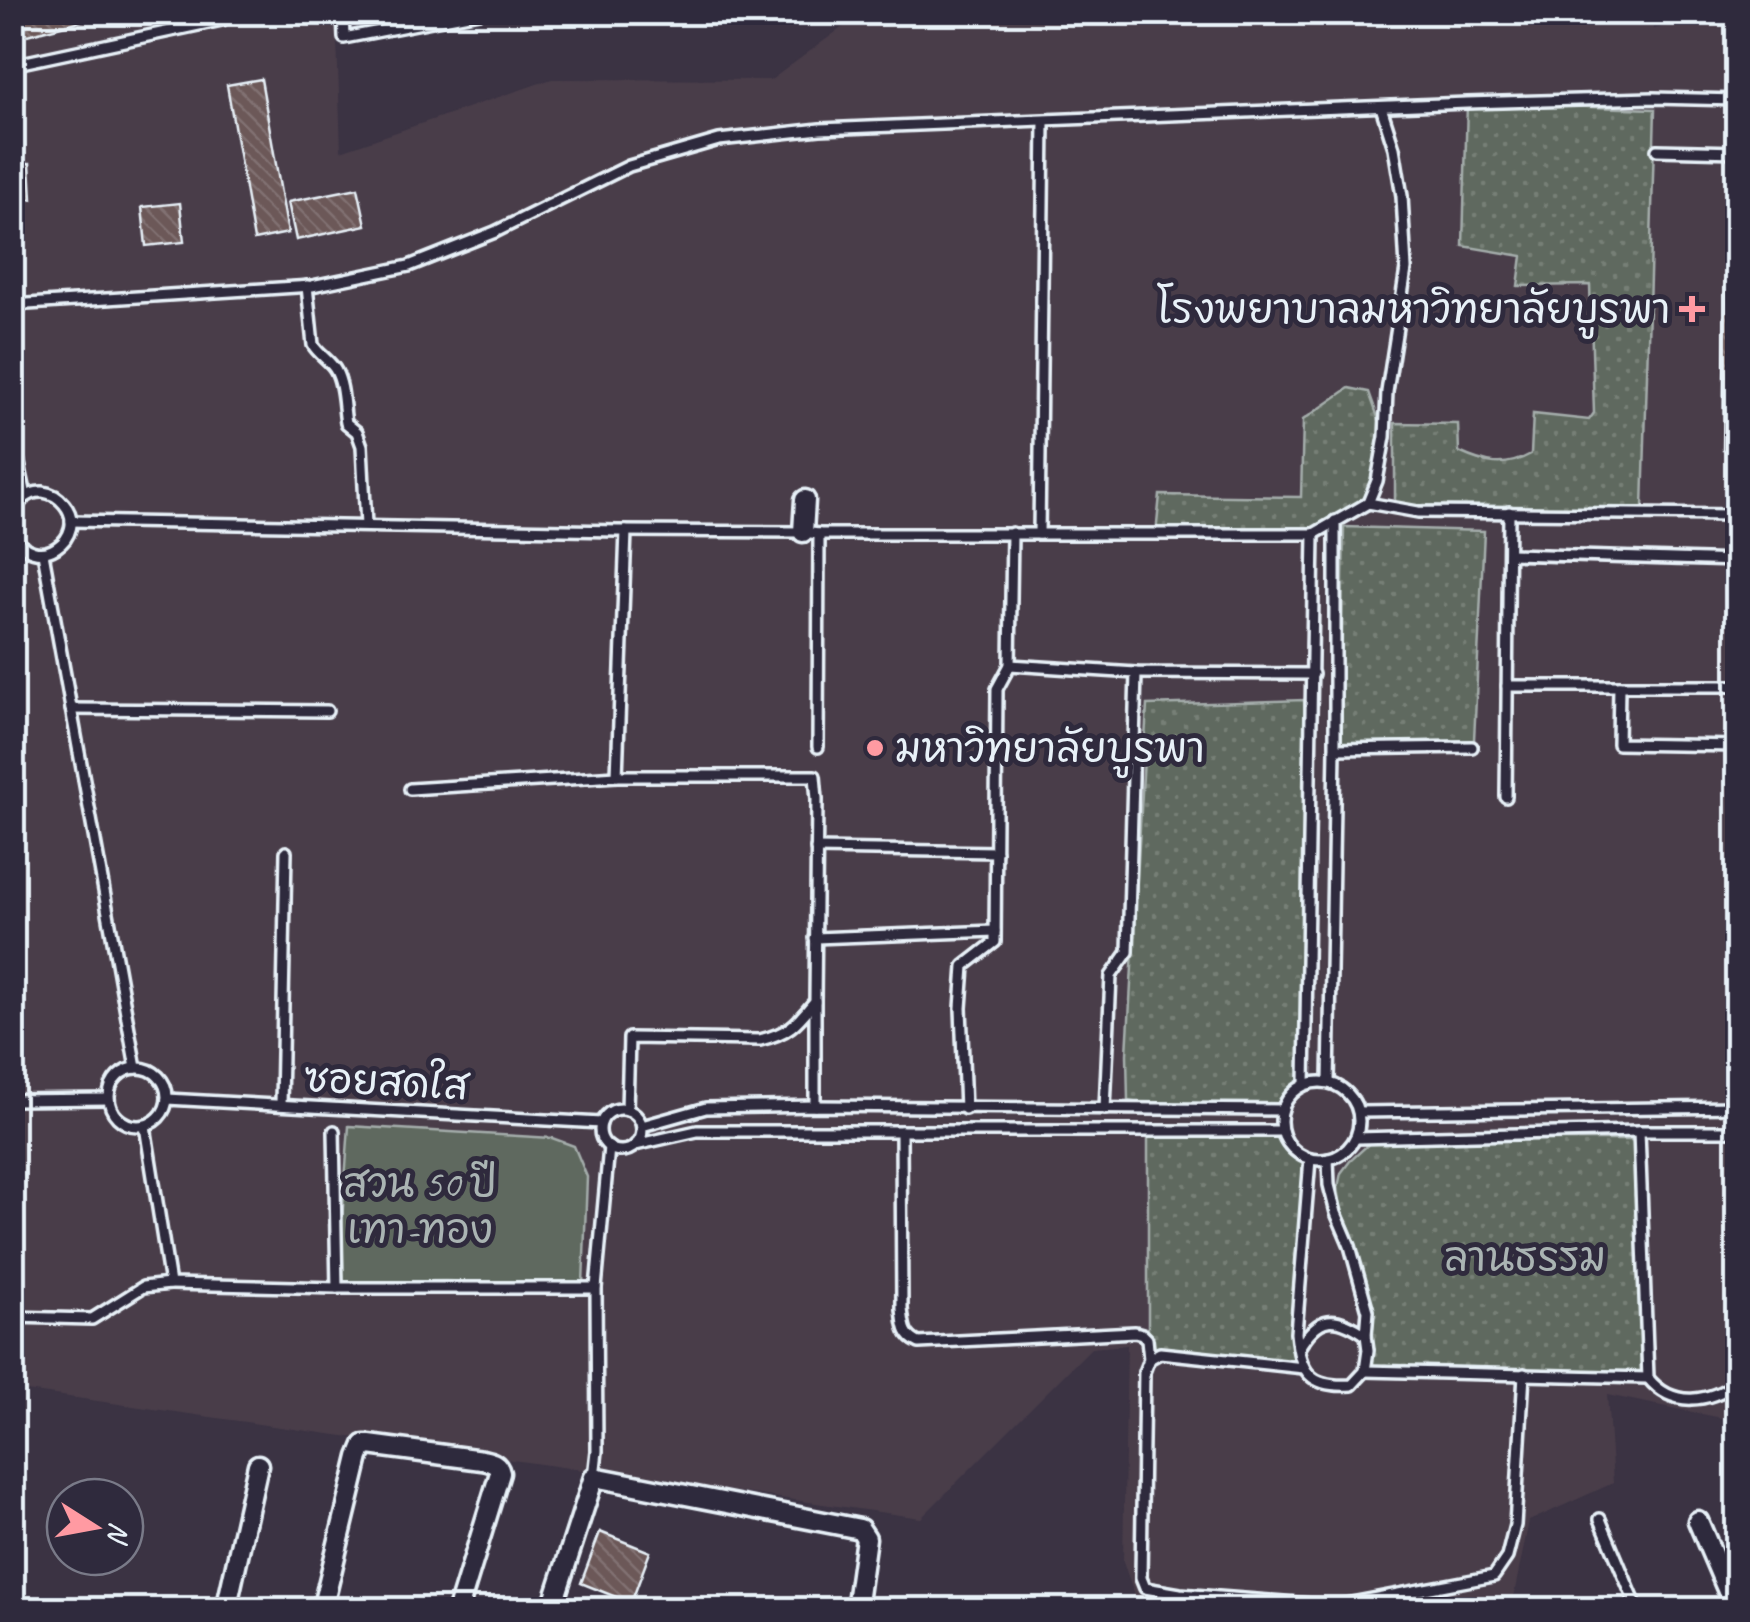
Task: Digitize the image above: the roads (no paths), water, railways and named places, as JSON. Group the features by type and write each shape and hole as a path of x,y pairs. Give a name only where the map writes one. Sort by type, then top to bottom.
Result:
{"street":[{"path":"804,500 811,533"},
{"path":"322,1610 358,1457 364,1446 369,1445 482,1460 499,1467 458,1610"},
{"path":"226,1610 258,1465"},
{"path":"551,1610 594,1477 860,1528 866,1538 856,1610"},
{"path":"1698,1520 1736,1610"}],"lane":[{"path":"12,64 222,20 220,12"},
{"path":"343,12 344,38 479,12"},
{"path":"12,305 307,286 409,266 495,232 629,166 719,140 820,129 1653,98 1738,100"},
{"path":"71,521 811,533 1314,534 1368,503 1377,482 1385,437 1406,269 1402,196 1394,148 1381,108"},
{"path":"1039,534 1044,122"},
{"path":"1657,150 1738,152"},
{"path":"307,286 313,345 334,366 341,383 346,423 357,432 362,446 366,526"},
{"path":"12,430 26,496"},
{"path":"12,514 26,496 54,495 63,502 71,521 67,538 60,546 43,552 31,551 14,540"},
{"path":"1368,503 1418,512 1738,514"},
{"path":"1506,797 1509,512"},
{"path":"1329,1082 1335,521"},
{"path":"617,776 626,531"},
{"path":"811,533 818,746"},
{"path":"965,1108 961,1008 964,966 995,942 997,689 1010,665 1012,534"},
{"path":"1306,1084 1314,534"},
{"path":"43,552 136,1068"},
{"path":"1509,554 1738,562"},
{"path":"1010,665 1136,673 1313,674"},
{"path":"1105,1109 1111,976 1128,952 1136,673"},
{"path":"1507,686 1738,686"},
{"path":"1619,686 1618,744 1738,746"},
{"path":"71,709 327,712"},
{"path":"1335,749 1472,747"},
{"path":"410,788 617,776 815,776 815,1106"},
{"path":"816,849 996,852"},
{"path":"281,1106 286,852"},
{"path":"815,938 995,932"},
{"path":"635,1145 642,1126 628,1110 629,1038 760,1040 780,1036 795,1026 815,1001"},
{"path":"136,1068 155,1073 162,1080 168,1099 164,1112 145,1126 124,1124 116,1118 109,1099 111,1085 118,1076 136,1068"},
{"path":"1329,1082 1348,1092 1359,1112 1356,1138 1339,1155 1310,1159 1292,1148 1282,1130 1286,1100 1306,1084 1329,1082"},
{"path":"12,1100 109,1099"},
{"name":"ซอยสดใส","path":"168,1099 602,1123 609,1112 628,1110"},
{"path":"1359,1112 1738,1107"},
{"path":"642,1126 706,1108 1282,1110"},
{"path":"602,1123 601,1136 609,1146 622,1150 697,1131 1282,1130"},
{"path":"145,1126 170,1284"},
{"path":"334,1131 336,1288"},
{"path":"901,1131 902,1309 904,1328 911,1339 919,1342 1135,1332 1147,1339 1141,1578 1145,1588 1336,1606 1494,1576 1507,1557 1515,1525 1524,1374"},
{"path":"1638,1131 1648,1378"},
{"path":"1356,1138 1738,1131"},
{"path":"594,1477 598,1451 596,1288 609,1146"},
{"path":"1310,1159 1300,1268 1298,1351 1304,1368 1314,1379 1330,1386 1352,1385 1365,1371 1368,1312 1350,1246 1336,1213 1328,1159"},
{"path":"12,1317 92,1319 142,1287 170,1284 596,1288"},
{"path":"1298,1351 1308,1333 1330,1319 1346,1322 1366,1335"},
{"path":"1149,1359 1160,1353 1304,1368"},
{"path":"1365,1371 1648,1378 1666,1394 1704,1400 1722,1394 1738,1382"},
{"path":"1600,1519 1638,1610"}],"place":[{"name":"โรงพยาบาลมหาวิทยาลัยบูรพา","path":"1692,309"},
{"name":"มหาวิทยาลัยบูรพา","path":"875,748"}],"park label":[{"name":"สวน 50 ปี เทา-ทอง","path":"420,1206"},
{"name":"ลานธรรม","path":"1525,1257"}]}
